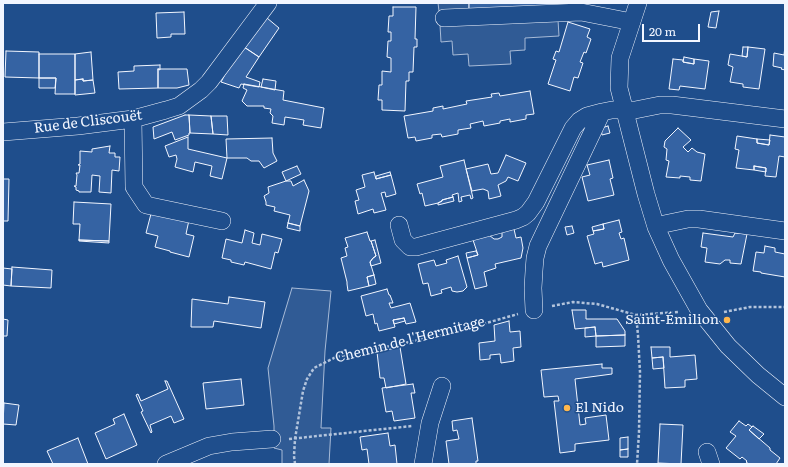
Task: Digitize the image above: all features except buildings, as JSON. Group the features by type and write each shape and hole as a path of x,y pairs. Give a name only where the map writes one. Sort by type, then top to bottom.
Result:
{"street":[{"name":"Rue de Cliscouët","path":"3,132 78,126 133,119 179,106 201,90 209,82 268,3"},
{"path":"638,3 620,58 619,88 656,227 671,260 702,313 728,346 758,375 785,398"},
{"path":"444,18 581,12 632,22"},
{"path":"399,225 403,240 410,247 416,247 523,217 536,202 573,128 579,121 587,116 612,110 635,110 660,105 672,105 785,118"},
{"path":"534,310 533,277 538,246 602,112"},
{"path":"133,119 134,187 146,205 222,221"},
{"path":"656,227 688,219 699,219 785,231"},
{"path":"423,464 430,423 442,386"},
{"path":"166,464 187,460 209,446 232,442 272,439"}],"path":[{"name":"Chemin de l'Hermitage","path":"295,464 295,439 303,391 307,378 314,368 336,357 444,335 547,306 573,302 597,304 636,315 702,313 750,307 785,307"},
{"path":"636,315 640,372 637,464"},
{"path":"295,439 430,423"}],"shaded area":[{"path":"438,3 469,3 469,10 439,11"},
{"path":"558,20 559,36 525,38 525,50 510,51 511,64 469,66 468,54 453,55 452,41 441,42 440,25"},
{"path":"292,288 331,291 325,351 321,428 331,428 329,464 282,464 282,450 274,448 274,426 268,368"}],"place":[{"name":"Saint-Émilion","path":"727,320"},
{"name":"El Nido","path":"567,408"}]}
